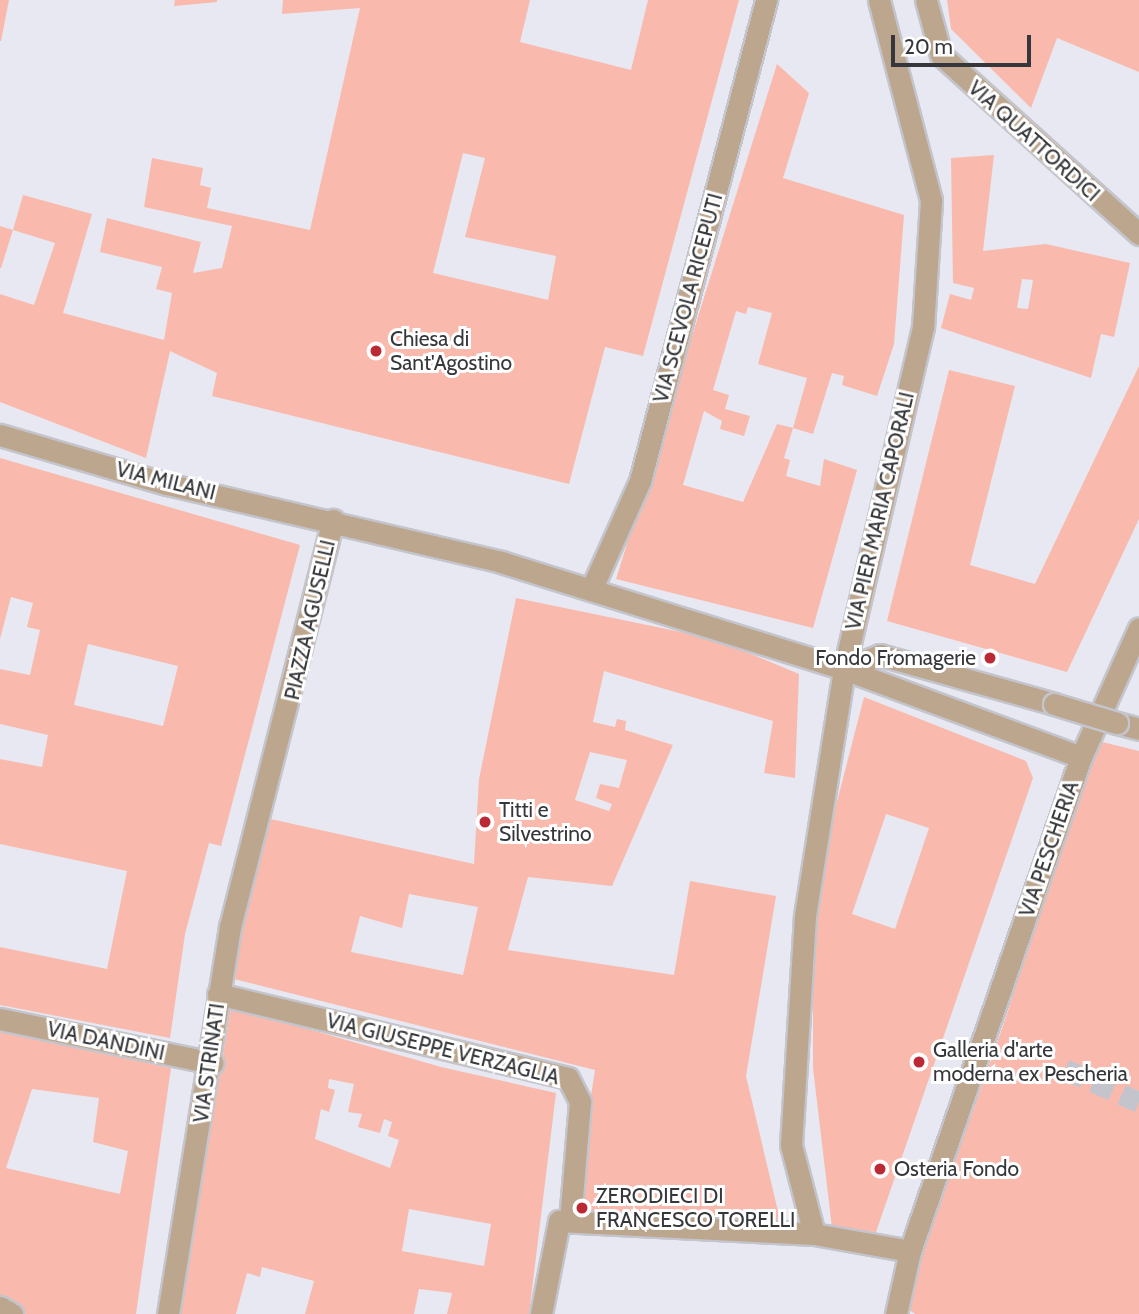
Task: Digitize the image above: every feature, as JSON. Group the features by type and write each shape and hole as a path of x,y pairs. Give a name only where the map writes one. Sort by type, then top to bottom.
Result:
{"street":[{"name":"VIA SCEVOLA RICEPUTI","path":"590,590 640,481 766,0"},
{"name":"VIA PIER MARIA CAPORALI","path":"814,1234 791,1145 805,916 844,669 923,328 931,200 879,0"},
{"name":"VIA QUATTORDICI","path":"926,0 941,55 1139,234"},
{"name":"VIA MILANI","path":"0,435 167,484 333,520"},
{"name":"PIAZZA AGUSELLI","path":"260,815 333,520 590,590"},
{"name":"VIA PESCHERIA","path":"590,590 844,669 1081,757 910,1251 896,1314"},
{"path":"1081,757 1139,628"},
{"path":"844,669 880,655 1139,729"},
{"name":"VIA STRINATI","path":"168,1314 212,1063 218,995 260,815"},
{"name":"VIA GIUSEPPE VERZAGLIA","path":"218,995 568,1078 580,1102 570,1221"},
{"name":"VIA DANDINI","path":"0,1019 212,1063"},
{"path":"541,1314 559,1221 814,1234 910,1251"},
{"path":"0,1307 12,1314"}],"building":[{"path":"0,0 9,0 1,41 0,41"},
{"path":"175,0 217,0 217,2 174,6"},
{"path":"283,0 530,0 520,42 631,70 648,0 739,0 643,356 605,347 569,484 212,396 217,373 170,351 146,458 0,402 0,294 34,305 55,243 13,230 23,195 92,214 63,313 164,340 172,293 156,289 162,267 100,252 107,218 201,242 193,273 222,268 232,226 144,207 152,158 203,168 200,185 211,188 207,208 310,230 360,8 282,14","holes":["463,153 485,158 465,237 556,256 548,300 433,273"]},
{"path":"947,0 1139,0 1139,72 1057,38 1031,108 951,29"},
{"path":"777,64 809,93 783,178 904,215 894,344 877,396 842,385 844,376 832,373 813,434 793,428 784,458 790,460 786,476 820,486 824,459 857,470 813,628 616,579","holes":["748,307 772,313 758,364 807,378 793,428 777,424 743,502 683,485 704,411 722,421 720,429 744,436 750,416 725,409 729,395 713,390 736,311 746,314"]},
{"path":"994,155 983,251 1046,244 1130,263 1114,337 1101,334 1091,378 941,328 950,294 971,300 974,288 953,283 951,158","holes":["1022,279 1033,280 1028,309 1017,308"]},
{"path":"0,226 13,230 1,268 0,268"},
{"path":"1139,366 1139,519 1067,672 887,621 949,370 1015,386 970,565 1035,584"},
{"path":"0,458 300,545 221,846 209,843 185,934 170,1038 0,1005 0,947 107,969 127,871 0,844 0,759 42,767 48,735 0,724 0,669 30,675 40,630 27,627 33,603 11,597 0,639","holes":["88,644 178,666 163,726 74,705"]},
{"path":"516,598 715,639 799,674 795,778 764,773 773,721 604,671 593,722 615,727 617,719 626,721 625,730 673,745 612,886 528,877 508,950 674,975 690,881 776,896 746,1076 781,1224 573,1211 595,1070 222,976 266,818 474,864 479,779","holes":["590,752 627,760 619,788 600,784 596,798 612,804 609,811 575,800","409,894 478,907 463,975 351,952 360,916 402,928"]},
{"path":"864,697 1026,761 1033,778 876,1232 832,1228 813,1068 813,924 822,860","holes":["886,814 929,828 895,929 852,914"]},
{"path":"1094,740 1139,751 1139,1314 915,1314 904,1306 1005,1020"},
{"path":"231,1007 441,1067 556,1093 529,1314 447,1314 452,1293 419,1289 414,1314 305,1314 314,1281 262,1267 260,1277 247,1273 236,1314 180,1314","holes":["329,1079 354,1084 348,1112 362,1114 358,1127 380,1133 384,1119 392,1122 388,1136 399,1140 390,1168 315,1139 321,1109 329,1112 335,1090 328,1088","409,1209 491,1224 484,1266 402,1251"]},
{"path":"0,1032 171,1068 136,1314 26,1314 0,1299","holes":["32,1089 99,1098 93,1142 128,1151 120,1194 6,1168"]}],"tunnel":[{"path":"1065,1069 1139,1102"}],"place":[{"name":"Chiesa di Sant'Agostino","path":"376,351"},
{"name":"Fondo Fromagerie","path":"990,658"},
{"name":"Titti e Silvestrino","path":"485,822"},
{"name":"Galleria d'arte moderna ex Pescheria","path":"919,1062"},
{"name":"Osteria Fondo","path":"880,1169"},
{"name":"ZERODIECI DI FRANCESCO TORELLI","path":"582,1208"}]}
